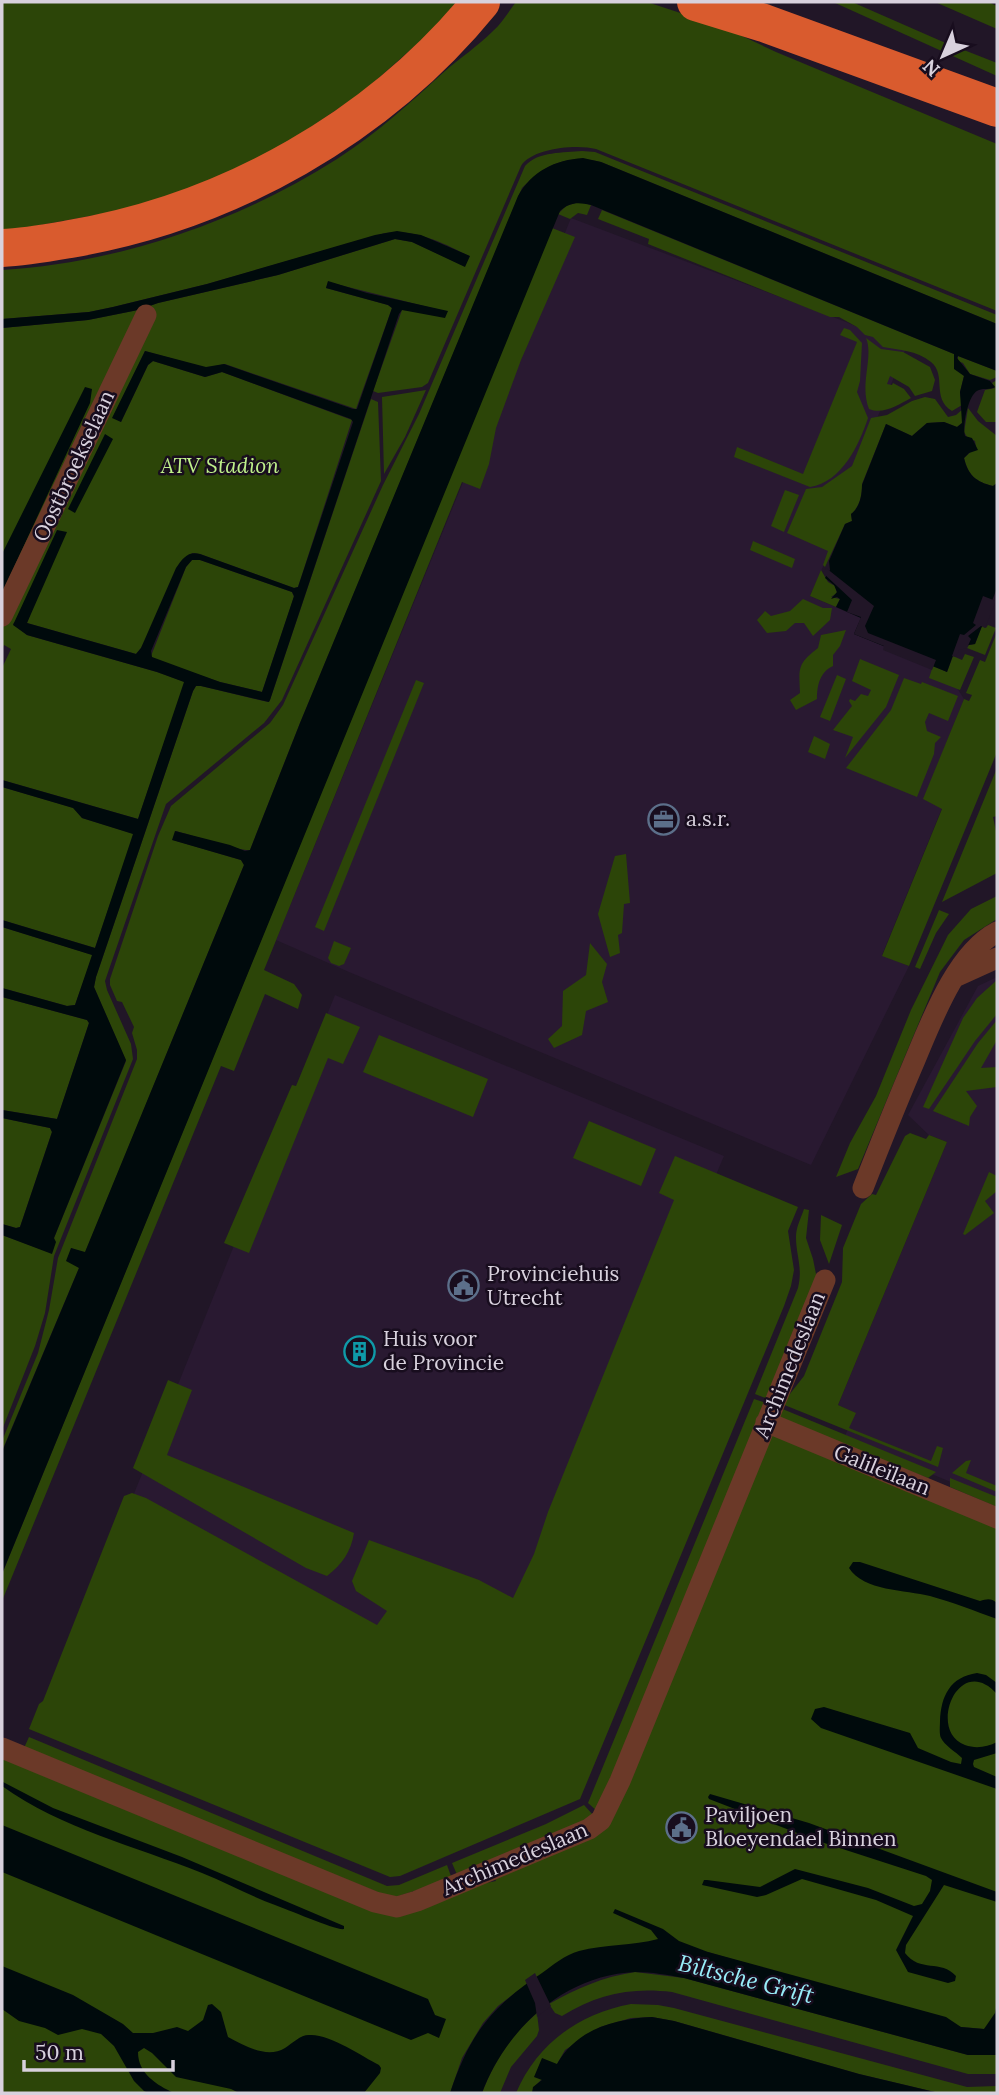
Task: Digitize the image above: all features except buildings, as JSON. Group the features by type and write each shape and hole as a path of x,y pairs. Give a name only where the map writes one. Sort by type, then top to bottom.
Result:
{"highway":[{"path":"696,2 775,12"},
{"path":"718,2 775,12 997,106"},
{"path":"2,248 22,247 140,224 233,190 292,160 382,99 425,64 478,6"}],"street":[{"name":"Oostbroekselaan","path":"2,616 146,315"},
{"path":"863,1188 944,993 968,958 989,936 997,932"},
{"path":"955,978 997,958"},
{"name":"Archimedeslaan","path":"2,1748 374,1902 397,1907 589,1829 601,1820 620,1781 825,1280"},
{"name":"Galileïlaan","path":"766,1422 997,1518"}],"shaded area":[{"path":"571,218 846,322 906,348 878,416 829,553 810,596 861,618 854,634 947,672 964,699 924,799 942,808 882,955 909,966 811,1165 276,940"},
{"path":"997,977 997,1501 844,1438 855,1413 838,1405 947,1142 929,1135 908,1115 978,986"},
{"path":"335,995 724,1156 499,1687 127,1511"}],"green space":[{"path":"2,2 456,2 435,28 363,92 262,160 145,206 2,232"},
{"name":"ATV Stadion","path":"516,2 647,2 723,27 776,52 997,144 997,311 596,149 567,147 535,155 521,166 428,383 422,387 378,393 373,391 402,310 448,312 328,282 326,288 392,308 356,409 225,364 206,368 145,351 113,417 121,422 148,365 153,361 205,377 222,372 352,420 298,587 294,588 192,553 136,654 27,623 35,601 13,624 27,635 185,682 138,819 2,780 2,668 11,649 4,645 2,649 2,328 88,320 138,310 278,275 395,239 412,242 464,266 469,256 418,235 385,233 207,284 113,307 89,312 2,319 2,270 89,259 133,248 218,220 299,182 337,159 392,118 487,36"},
{"path":"833,2 852,2 997,63 997,76"},
{"path":"935,2 988,2 997,6 997,29"},
{"path":"595,152 997,315 997,324 601,162 577,160 558,163 540,172 522,188 250,850 176,831 173,840 241,860 244,865 85,1253 71,1248 79,1268 2,1451 2,1441 38,1353 58,1258 137,1059 132,1033 134,1027 122,1002 117,1001 110,979 158,836 171,806 270,723 283,705 383,485 419,414 525,166 544,155"},
{"path":"579,202 591,205 587,215 578,213 570,219 558,214 566,206"},
{"path":"602,210 954,354 964,376 960,392 962,405 952,411 946,406 940,393 936,367 925,358 907,351 883,347 873,337 865,335 839,317 830,317 648,244 649,239 598,219"},
{"path":"552,228 575,237 521,360 496,428 489,464 480,489 462,482 264,970 294,984 302,995 298,1009 265,994 234,1071 221,1066 2,1601 2,1574"},
{"path":"844,328 850,330 862,343 857,392 868,418 848,461 831,478 810,487 734,457 737,447 803,474 857,342 840,335"},
{"path":"866,338 881,349 903,352 930,367 935,380 932,391 915,396 909,387 890,376 887,384 893,383 904,389 911,398 885,410 869,409 865,390 868,354"},
{"path":"958,356 997,371 997,377 990,380 970,374 963,363 958,361"},
{"path":"997,380 997,422 986,422 977,412 985,390 995,388 992,383"},
{"path":"426,390 405,437 384,474 382,397"},
{"path":"925,397 935,399 948,417 963,409 962,423 957,427 944,422 927,423 912,436 886,424 862,484 858,504 851,514 852,521 845,524 825,567 823,565 828,551 787,533 806,489 822,487 852,466 871,418 887,415"},
{"path":"371,399 378,402 381,481 282,700 264,723 166,804 105,981 131,1044 133,1059 54,1256 45,1313 2,1430 2,1235 51,1253 54,1238 126,1061 94,987 193,691 196,686 201,686 268,702 270,700"},
{"path":"968,408 978,421 997,436 997,483 993,486 974,477 964,458 976,447 975,441 964,432"},
{"path":"785,490 799,495 784,532 771,526"},
{"path":"753,541 795,559 792,568 750,550"},
{"path":"192,560 200,560 292,592 294,597 262,692 220,682 155,660 151,656 186,567"},
{"path":"821,570 828,582 835,586 837,593 831,597 840,599 836,607 810,596"},
{"path":"803,599 823,608 832,608 830,620 813,636 804,623 795,623 786,631 767,633 757,620 765,611 771,616 790,611"},
{"path":"988,625 996,628 985,655 967,648 975,644 982,626 986,628"},
{"path":"846,630 833,655 833,666 820,680 817,699 796,710 790,700 800,693 800,672 806,658 818,648 821,635"},
{"path":"997,632 997,752 909,966 882,956 942,809 923,799 964,699 969,701 972,695 966,693 980,660 985,662"},
{"path":"965,654 974,657 960,690 929,678 933,666 947,672 953,656 962,660"},
{"path":"860,659 899,675 886,707 845,758 853,737 833,730 852,706 850,699 855,701 861,694 868,696 871,690 852,681"},
{"path":"837,675 846,679 830,721 820,717"},
{"path":"904,678 958,696 948,721 929,713 925,722 927,731 941,737 935,743 934,754 917,797 846,768 891,710"},
{"path":"416,680 424,683 324,931 315,927"},
{"path":"814,736 830,744 825,759 808,752"},
{"path":"997,768 997,816 993,817 997,836 997,873 942,902"},
{"path":"2,787 74,808 82,818 134,834 95,948 2,920"},
{"path":"626,854 630,903 624,904 622,933 618,935 620,953 610,957 598,914 615,856"},
{"path":"997,896 997,919 964,940 940,972 858,1169 836,1177 850,1143 876,1096 911,1010 948,935 971,909"},
{"path":"939,910 949,914 936,933 920,969 915,967"},
{"path":"2,927 93,955 75,1005 67,1006 2,988"},
{"path":"334,941 351,948 344,964 339,966 331,963 328,958"},
{"path":"590,943 607,964 602,982 608,1002 586,1011 582,1035 554,1048 548,1039 562,1026 563,991 586,975"},
{"path":"997,980 997,1014 975,1041 929,1109 923,1107 963,1018 977,998"},
{"path":"2,997 87,1020 89,1023 57,1119 2,1110"},
{"path":"326,1013 360,1027 343,1064 328,1058 249,1253 224,1243 292,1085 296,1086"},
{"path":"997,1020 997,1040 981,1068 997,1067 997,1087 966,1091 977,1106 970,1117 969,1126 933,1111 978,1043"},
{"path":"379,1035 488,1079 473,1117 363,1072"},
{"path":"2,1118 50,1128 52,1132 20,1227 16,1228 2,1224"},
{"path":"589,1121 656,1149 641,1186 573,1158"},
{"path":"910,1133 926,1139 929,1135 947,1142 838,1405 856,1413 849,1428 931,1461 937,1446 943,1448 938,1467 782,1404 804,1376 842,1282 843,1248 861,1204 872,1194 876,1195 905,1136"},
{"path":"675,1156 798,1207 788,1231 794,1270 784,1306 580,1799 400,1876 390,1877 29,1729 39,1704 43,1701 124,1496 132,1493 146,1498 377,1625 387,1611 356,1591 352,1581 369,1540 479,1580 513,1598 534,1554 548,1512 674,1200 659,1193"},
{"path":"989,1172 997,1176 997,1191 985,1201 994,1213 965,1235 963,1234"},
{"path":"804,1209 809,1210 806,1238 817,1279 768,1399 755,1394 798,1288 800,1274 796,1233"},
{"path":"821,1215 842,1225 829,1264 820,1240"},
{"path":"168,1380 192,1390 167,1455 354,1533 345,1557 327,1576 306,1568 133,1468"},
{"path":"754,1399 766,1403 598,1812 588,1803"},
{"path":"780,1408 936,1472 928,1478 776,1420"},
{"path":"773,1433 997,1527 997,2019 984,2029 961,2027 708,1952 536,1977 498,2006 483,2023 462,2058 450,2093 2,2093 2,1758 368,1907 496,1881 494,1876 591,1836"},
{"path":"971,1460 966,1473 997,1486 997,1492 952,1473"},
{"path":"950,1478 997,1497 997,1507 950,1487"},
{"path":"29,1737 387,1886 399,1885 447,1865 452,1879 392,1898 24,1748"},
{"path":"584,1805 594,1816 458,1877 452,1863 546,1824"},
{"path":"635,1972 684,1978 968,2055 997,2055 997,2074 968,2074 672,1992 642,1991 601,1997 562,2016 555,2013 549,2004 590,1984"},
{"path":"631,2004 674,2008 967,2087 997,2086 997,2093 939,2093 859,2074 652,2017 631,2018 600,2027 565,2050 557,2064 534,2087 532,2093 516,2093 535,2060 562,2034 594,2015"},
{"path":"537,2013 537,2036 511,2067 500,2093 482,2093 504,2050 519,2030"}],"water":[{"path":"583,158 601,162 997,324 997,371 958,356 957,358 970,374 990,381 995,387 975,392 964,425 965,436 972,438 978,450 964,458 968,469 982,482 993,486 997,483 997,588 975,644 956,647 947,672 854,634 861,618 836,607 840,599 831,599 837,592 834,585 825,578 830,570 829,561 845,524 852,521 851,514 861,497 862,485 886,424 912,436 927,423 944,422 957,427 962,423 960,392 964,376 954,369 954,354 591,205 574,204 560,211 2,1574 2,1452 79,1268 66,1261 71,1248 85,1252 244,865 241,860 172,840 175,831 245,851 250,850 518,196 530,180 545,168 563,161"},
{"path":"397,231 421,235 470,256 465,267 412,242 395,239 278,275 138,310 88,320 2,328 2,319 89,312 113,307"},
{"path":"328,281 367,293 448,311 445,318 402,310 399,314 269,702 201,686 196,686 193,691 94,987 126,1060 54,1238 56,1242 52,1254 2,1235 2,1224 20,1227 52,1132 50,1128 2,1118 2,1110 57,1119 89,1023 87,1020 2,997 2,988 67,1006 75,1005 92,955 2,927 2,920 95,948 133,834 82,818 73,808 2,787 2,780 138,819 184,682 27,635 13,625 57,530 67,532 27,623 136,654 176,568 189,554 200,554 294,588 298,587 353,422 351,419 222,372 205,377 153,361 148,365 121,422 112,418 145,351 206,367 224,364 357,409 392,308 326,288","holes":["192,560 200,560 292,592 294,596 262,692 220,682 152,657 151,651 186,567"]},
{"path":"85,387 92,389 90,403 2,593 2,554"},
{"path":"105,434 113,439 75,513 68,509"},
{"path":"853,1562 980,1601 993,1600 997,1603 997,1619 930,1596 874,1585 856,1576 849,1568"},
{"path":"977,1673 986,1675 997,1683 997,1694 983,1683 970,1682 960,1688 952,1698 948,1726 954,1737 965,1745 981,1747 997,1742 997,1753 974,1760 973,1764 974,1767 997,1777 997,1789 821,1728 811,1719 815,1709 824,1707 910,1733 918,1748 961,1764 962,1758 941,1738 942,1704 954,1683"},
{"path":"3,1782 53,1808 182,1857 344,1926 344,1929 332,1927 202,1873 99,1836 25,1801 2,1786"},
{"path":"710,1794 809,1823 997,1892 997,1902 944,1885 906,1945 905,1953 911,1959 950,1971 956,1976 955,1981 948,1983 908,1972 896,1950 913,1916 876,1900 802,1879 757,1897 702,1885 704,1880 707,1880 760,1887 795,1869 868,1888 914,1906 922,1904 930,1891 932,1880 818,1841 709,1799"},
{"path":"2,1825 428,1999 435,2015 446,2019 439,2038 428,2033 411,2040 2,1872"},
{"name":"Biltsche Grift","path":"615,1909 663,1929 679,1941 708,1952 946,2017 961,2027 984,2029 995,2013 997,2003 997,2055 968,2055 684,1978 635,1972 609,1975 562,1995 522,2027 506,2048 482,2093 450,2093 466,2054 484,2024 508,1998 559,1960 589,1949 658,1939 651,1930 613,1913"},
{"path":"2,1966 73,1995 123,2024 133,2033 153,2033 177,2027 188,2031 203,2020 208,2005 212,2004 221,2012 228,2037 249,2047 264,2052 278,2051 303,2036 317,2035 345,2046 379,2065 380,2073 364,2093 239,2093 176,2077 144,2048 138,2052 145,2073 174,2093 148,2093 134,2081 114,2046 101,2034 82,2029 58,2035 45,2028 19,2021 2,2009"},
{"path":"652,2017 859,2074 939,2093 532,2093 533,2087 542,2080 534,2077 542,2058 557,2064 575,2042 598,2028 624,2020"}],"pier":[{"path":"826,568 874,606 865,626 868,633 936,660 932,670 883,650 884,646 854,634 861,617 847,612 852,600 823,573"},
{"path":"983,596 996,601 985,628 981,626 968,636 971,639 967,648 959,650 956,657 952,656 960,634 964,635 976,625 973,623"},
{"path":"535,1973 551,2006 537,2017 535,2003 525,1980"}],"place":[{"name":"a.s.r.","path":"663,819"},
{"name":"Provinciehuis Utrecht","path":"464,1286"},
{"name":"Huis voor de Provincie","path":"360,1351"},
{"name":"Paviljoen Bloeyendael Binnen","path":"682,1827"}]}
